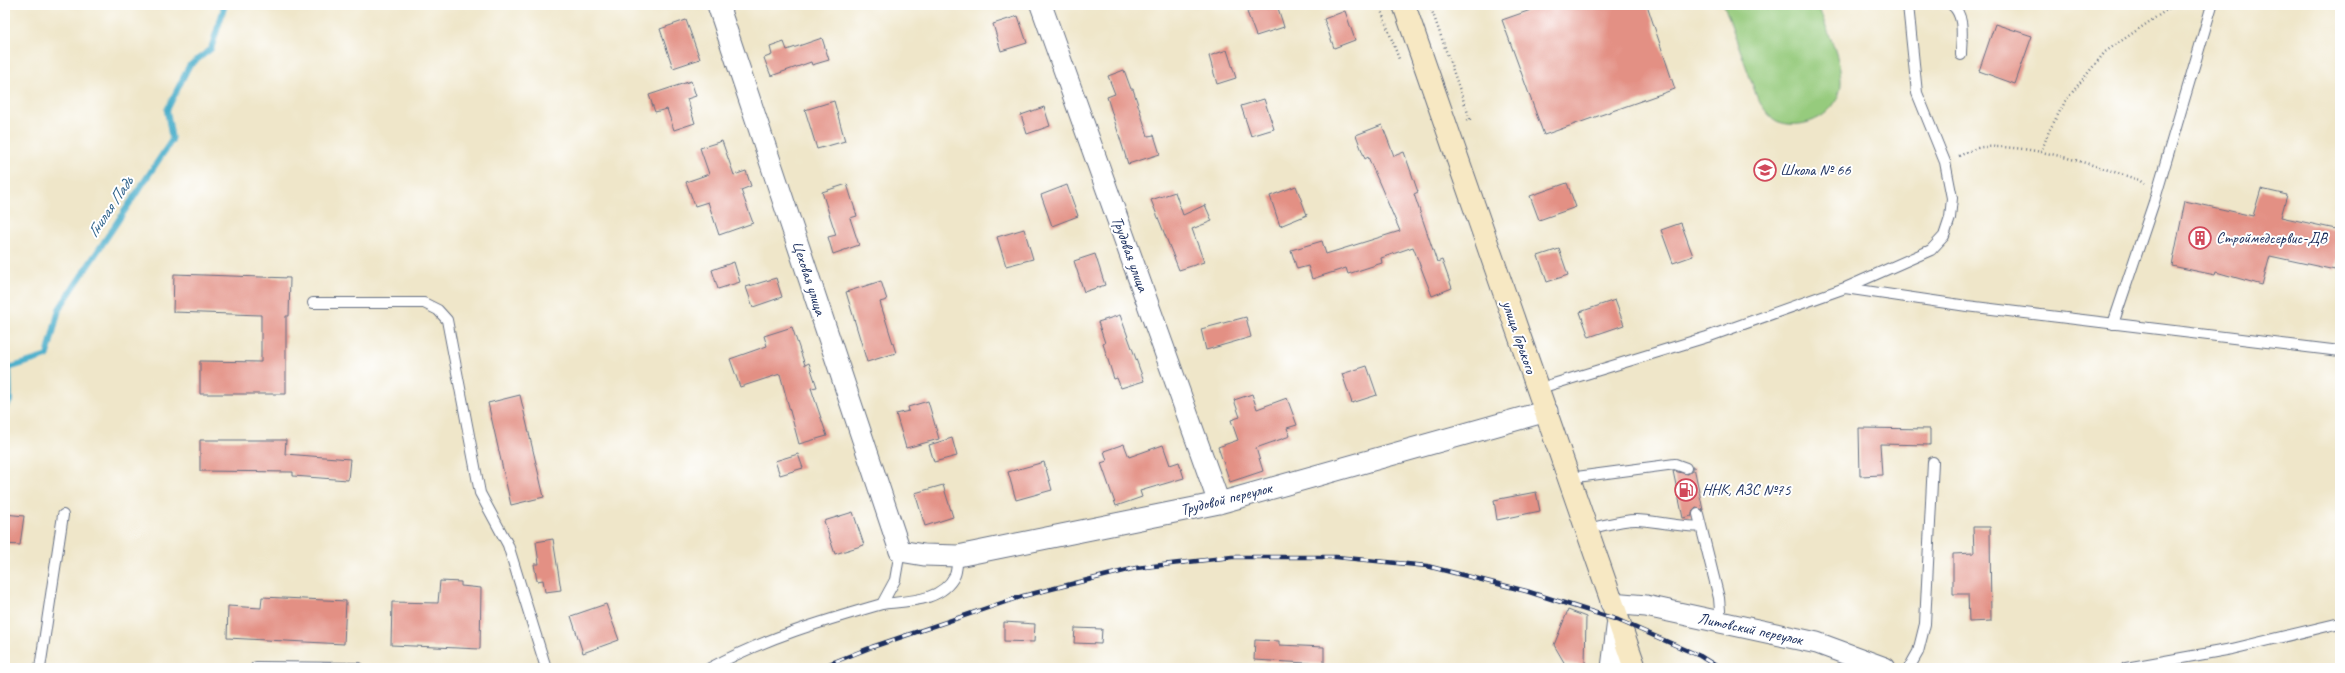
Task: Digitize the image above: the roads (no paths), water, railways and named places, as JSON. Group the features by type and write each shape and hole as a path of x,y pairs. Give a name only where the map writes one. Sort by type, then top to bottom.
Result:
{"main road":[{"name":"улица Горького","path":"1404,5 1537,389 1547,411 1614,611 1635,668"}],"street":[{"name":"Цеховая улица","path":"718,5 900,551"},
{"name":"Трудовая улица","path":"1041,5 1219,503"},
{"name":"Трудовой переулок","path":"900,551 924,555 958,556 1219,503 1547,411"},
{"name":"Литовский переулок","path":"1614,611 1646,606 1817,643 1885,668"},
{"path":"1612,668 1614,611"}],"lane":[{"path":"1537,389 1707,337 1845,288 1930,250 1944,236 1950,218 1952,198 1945,162 1917,93 1908,5"},
{"path":"1952,5 1956,8 1960,18 1961,55"},
{"path":"2113,324 2154,202 2212,5"},
{"path":"1845,288 2113,324 2340,351"},
{"path":"313,302 424,303 438,310 447,320 480,493 508,545 546,668"},
{"path":"1909,668 1918,652 1925,624 1933,462"},
{"path":"1569,478 1675,464 1686,468"},
{"path":"1698,514 1719,598 1721,623"},
{"path":"40,668 63,515"},
{"path":"1587,529 1634,520 1659,521 1693,527 1701,526"},
{"path":"882,604 895,580 900,551"},
{"path":"710,668 739,652 808,625 882,604 925,599 945,587 955,575 958,556"},
{"path":"2126,668 2232,649 2340,623"},
{"path":"256,667 359,668"}],"waterway":[{"name":"Гнилая Падь","path":"5,408 10,401 9,368 47,356 59,309 172,140 167,110 189,66 211,49 224,8 222,5"}],"railway":[{"path":"819,668 872,647 1023,596 1136,568 1232,557 1336,557 1427,566 1526,591 1618,620 1700,656 1719,668"}],"place":[{"name":"Школа № 66","path":"1765,170"},
{"name":"Строймедсервис-ДВ","path":"2200,238"},
{"name":"ННК, АЗС №75","path":"1686,490"}]}
